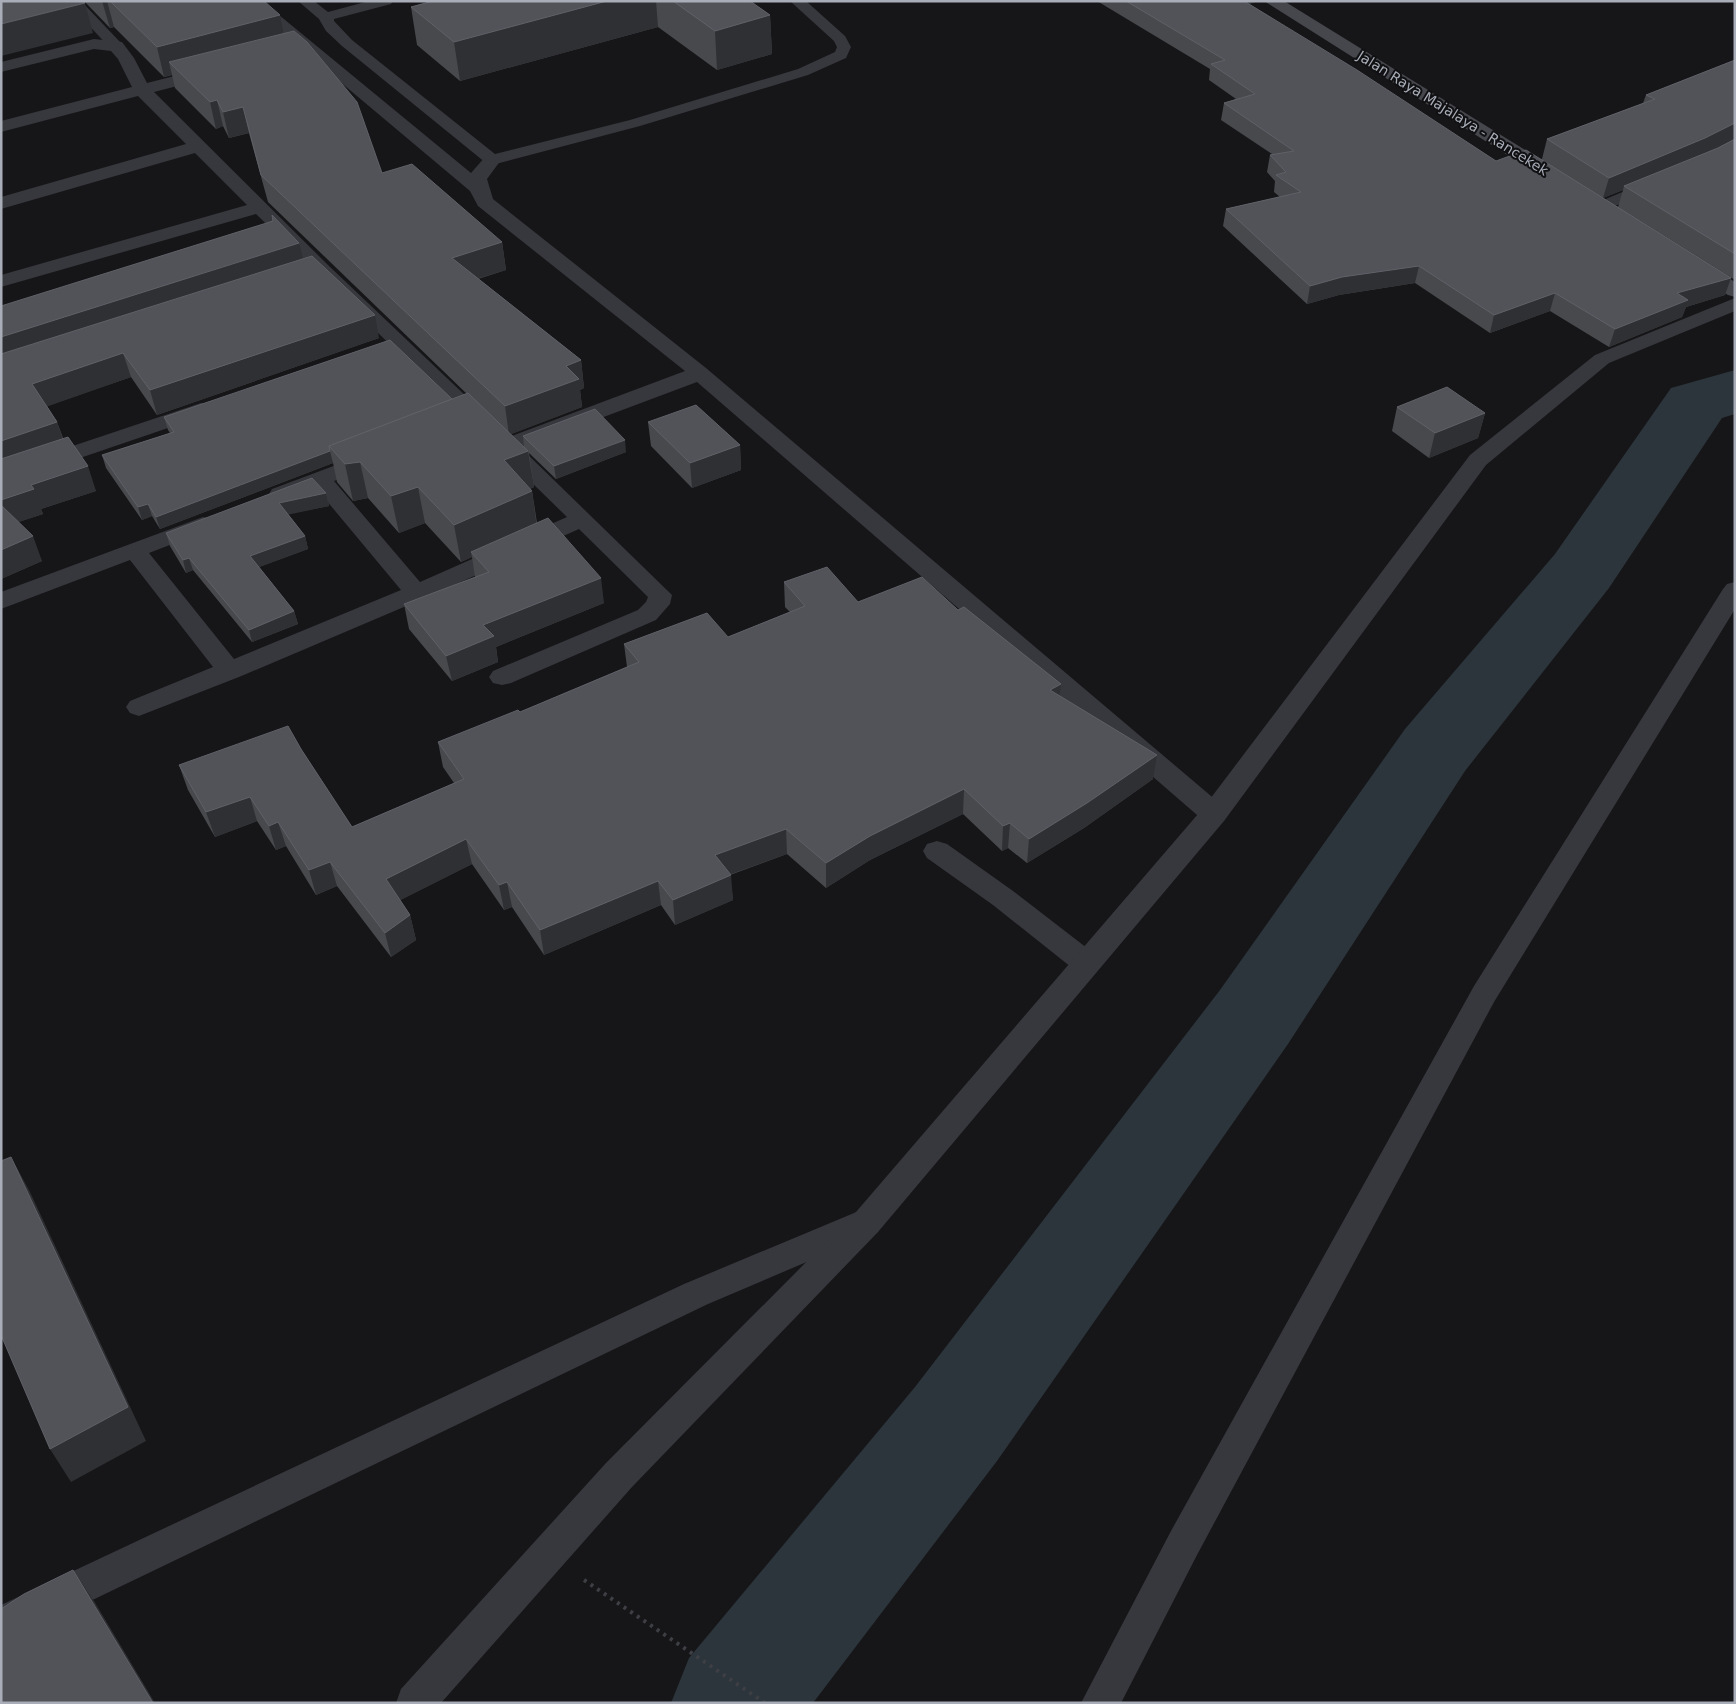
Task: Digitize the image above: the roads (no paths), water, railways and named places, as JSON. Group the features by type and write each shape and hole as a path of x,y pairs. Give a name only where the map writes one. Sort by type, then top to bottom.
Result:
{"main road":[{"name":"Jalan Raya Majalaya - Rancekek","path":"1272,1 1560,179"},
{"path":"1585,195 1619,216"},
{"path":"1685,259 1735,292"}],"street":[{"path":"252,1 477,187 485,202 699,372 1214,814"},
{"path":"1,67 94,44 116,46 126,58 142,90 261,207 311,272 388,344 466,422 506,446 580,520 660,595 658,603 647,615 502,677"},
{"path":"290,52 308,47"},
{"path":"1,127 225,68"},
{"path":"1,203 199,146"},
{"path":"477,187 479,172 492,160"},
{"path":"1,280 261,207"},
{"path":"415,1703 619,1475 867,1222 1214,814 1478,460 1602,359 1735,304"},
{"path":"506,446 685,380 699,372"},
{"path":"1,478 218,403"},
{"path":"264,500 393,450"},
{"path":"320,479 416,593"},
{"path":"1,601 227,514"},
{"path":"139,707 416,593 580,520"},
{"path":"135,550 230,671"},
{"path":"1100,1703 1184,1544 1484,994 1735,588"},
{"path":"937,850 1003,898 1086,963"},
{"path":"1,1625 696,1294 867,1222"}],"lane":[{"path":"72,1 116,46"},
{"path":"305,1 326,17 329,27 347,43 492,160 634,123 803,72 841,55 844,47 840,39 797,1"},
{"path":"326,17 386,1"},
{"path":"1602,206 1662,181"}],"waterway":[{"path":"734,1703 956,1424 1254,1017 1435,750 1582,571 1696,403 1735,391"}]}
